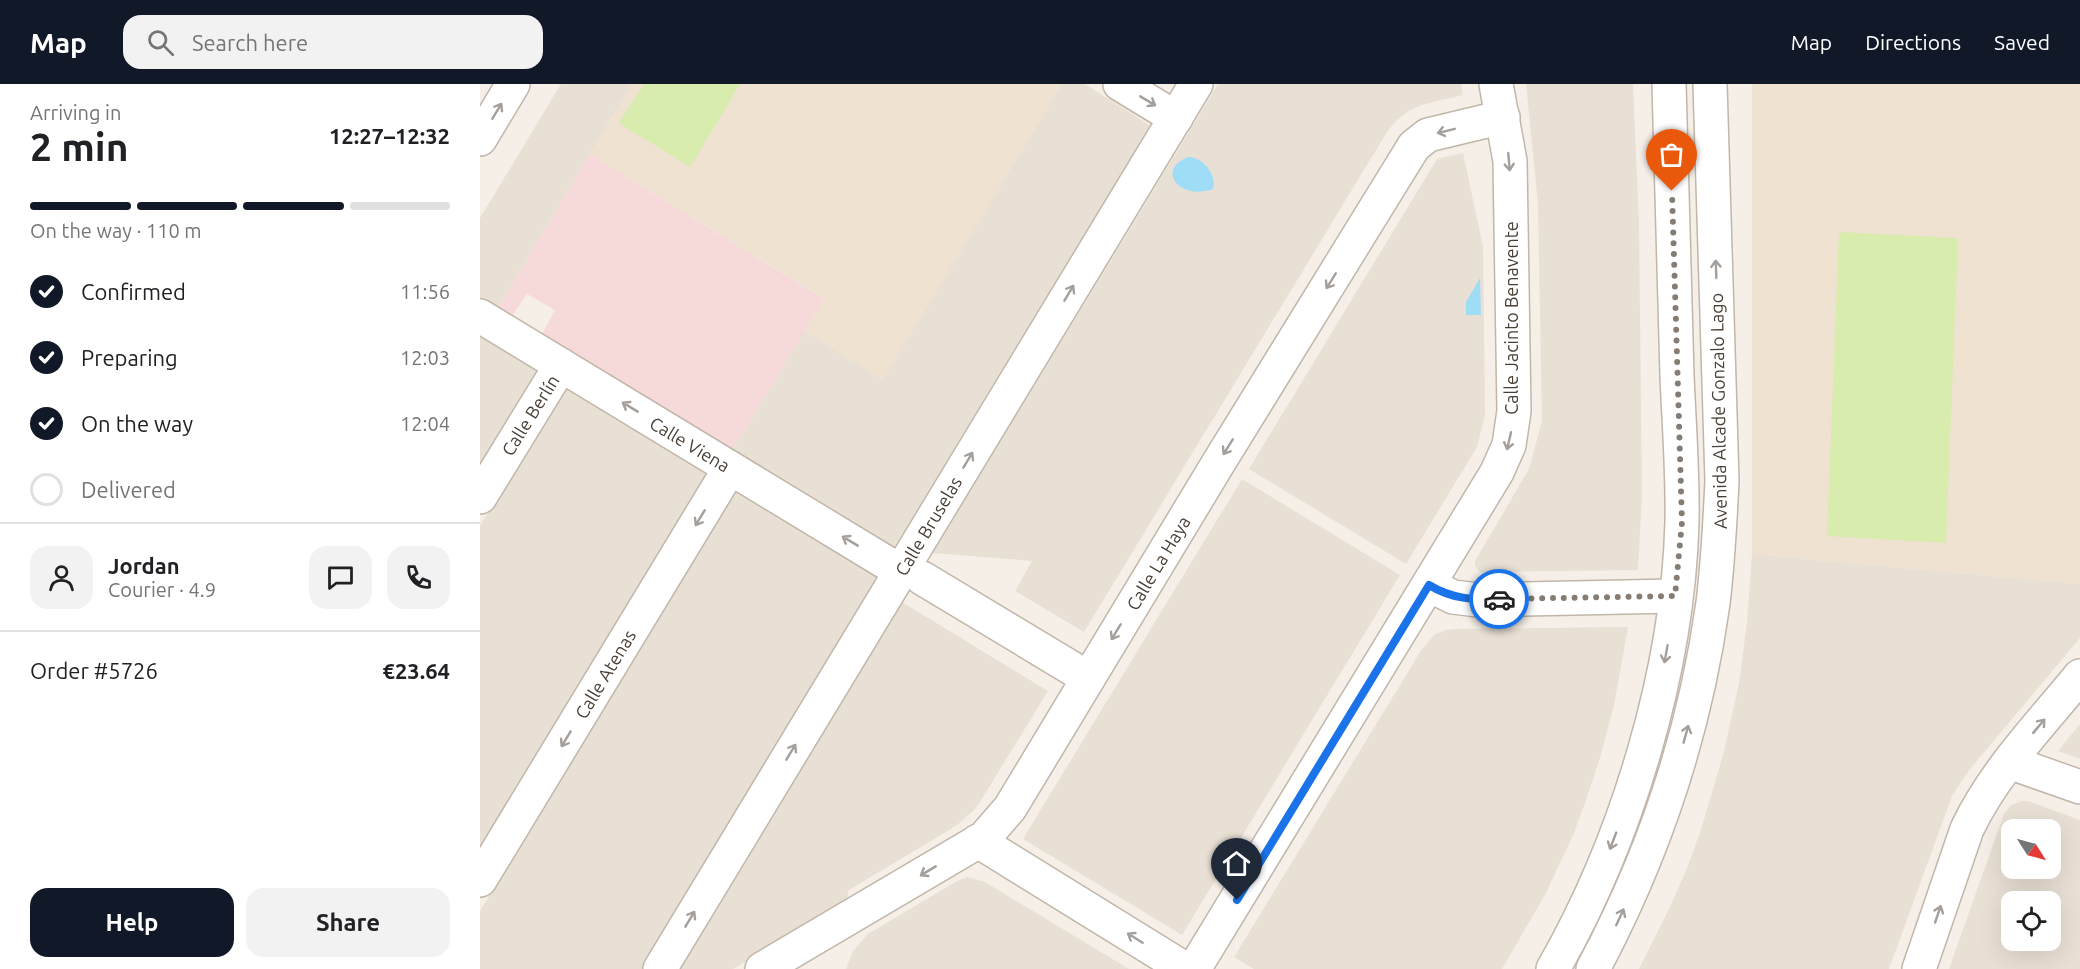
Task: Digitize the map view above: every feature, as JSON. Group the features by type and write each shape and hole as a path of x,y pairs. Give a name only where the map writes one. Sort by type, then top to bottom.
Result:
{"street":[{"path":"480,139 513,84"},
{"path":"1120,84 1176,118"},
{"name":"Calle Bruselas","path":"660,969 911,574 1196,84"},
{"name":"Calle Jacinto Benavente","path":"1194,969 1497,472 1509,445 1514,411 1510,173 1496,84"},
{"path":"1553,969 1588,900 1632,790 1660,684 1675,596 1682,522 1669,84"},
{"name":"Avenida Alcade Gonzalo Lago","path":"1593,969 1632,891 1673,782 1703,663 1713,603 1722,481 1710,84"},
{"name":"Calle La Haya","path":"762,969 978,841 994,829 1005,815 1414,146 1428,135 1503,117"},
{"name":"Calle Viena","path":"480,316 730,468 1088,678"},
{"name":"Calle Berlín","path":"480,497 561,365"},
{"name":"Calle Atenas","path":"480,880 730,468"},
{"path":"1429,585 1453,597 1478,600 1675,596"},
{"path":"1919,969 1967,829 1977,807 1992,783 2080,676"},
{"path":"2009,762 2080,787"},
{"path":"978,841 1185,969"},
{"path":"805,969 819,945 842,921"}],"shaded area":[{"path":"561,84 632,84 497,310 480,299 480,218"},
{"path":"632,84 1062,84 883,380 804,331 823,298 590,154"},
{"path":"1062,84 1085,84 1151,126 893,549 731,452 804,331 883,379"},
{"path":"1218,84 1461,84 1463,95 1410,110 1387,132 1084,632 1015,591 1032,561 933,553"},
{"path":"1526,84 1633,84 1639,224 1642,497 1638,570 1480,572 1475,566 1475,561 1529,469 1542,421 1538,204"},
{"path":"1752,84 2080,84 2080,584 1752,554"},
{"path":"1463,153 1483,247 1485,415 1477,447 1406,564 1249,469 1437,159"},
{"path":"590,154 824,299 731,452 541,336 555,310 527,294 511,318 497,310"},
{"path":"480,333 539,369 480,465"},
{"path":"570,388 706,470 707,476 480,851 480,526 563,389"},
{"path":"1242,479 1400,575 1182,935 1023,839"},
{"path":"739,491 877,574 879,578 642,969 480,969 480,911 734,492"},
{"path":"1752,554 2080,584 2080,638 1970,769 1952,796 1889,969 1639,969 1685,873 1700,833 1723,755 1739,684"},
{"path":"902,602 1048,691 980,802 956,826 849,890 846,903 733,969 678,969"},
{"path":"1628,627 1614,705 1600,758 1574,833 1546,893 1502,969 1254,969 1234,957 1422,649 1435,634 1456,629"},
{"path":"2080,724 2080,759 2058,751"},
{"path":"2028,801 2080,820 2080,969 1949,969 2001,822 2001,879 2061,879 2061,819 2002,819 2011,805"},
{"path":"967,877 985,882 1129,969 846,969 853,951 868,934"}],"green space":[{"path":"644,84 740,84 690,167 619,123"},
{"path":"1839,232 1958,238 1946,543 1827,536"}],"water":[{"path":"1188,157 1199,160 1208,168 1213,178 1213,189 1201,192 1191,191 1182,188 1176,182 1173,169"},
{"path":"1480,278 1481,315 1466,315 1466,302"}],"way so far":[{"path":"1499,599 1675,596 1682,522 1672,191"}],"route":[{"path":"1237,900 1429,585 1453,597 1478,600 1499,599"}]}
